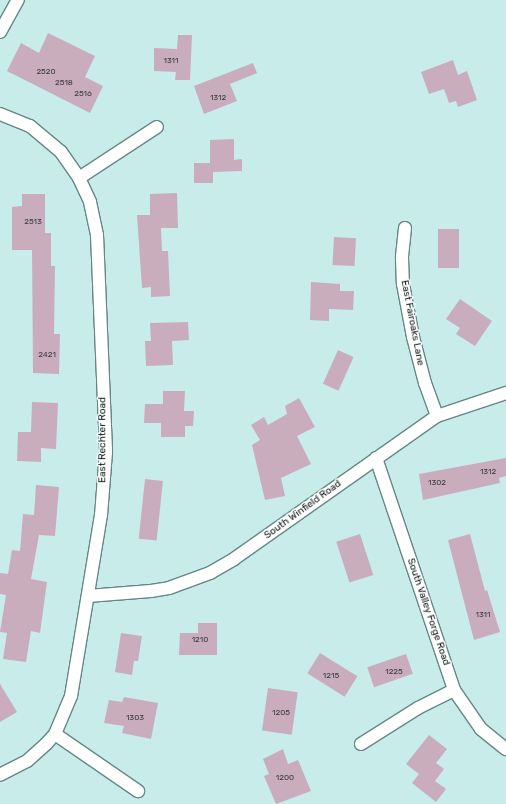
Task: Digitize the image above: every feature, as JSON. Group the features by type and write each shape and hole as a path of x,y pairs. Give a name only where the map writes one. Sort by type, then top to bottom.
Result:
{"street":[{"path":"0,32 18,0"},
{"name":"East Rechter Road","path":"0,114 30,126 47,138 68,160 79,178 90,202 97,235 106,452 101,515 71,696 55,734 27,761 0,775"},
{"path":"79,178 157,127"},
{"name":"East Fairoaks Lane","path":"405,228 402,258 403,284 415,345 437,416"},
{"name":"South Winfield Road","path":"88,596 128,595 169,588 210,573 234,559 437,416 451,409 506,393"},
{"name":"South Valley Forge Road","path":"376,458 454,690 481,729 506,749"},
{"path":"361,744 418,708 454,690"},
{"path":"55,734 138,791"}],"building":[{"path":"48,33 95,56 85,77 103,86 90,113 7,71 21,43 39,53"},
{"path":"178,35 192,35 190,80 175,80 176,72 154,71 154,48 177,49"},
{"path":"453,60 458,75 467,71 477,100 458,107 456,101 449,103 444,89 429,94 421,72"},
{"path":"253,63 257,73 230,84 237,101 204,114 194,86"},
{"path":"234,139 234,160 242,159 242,171 213,172 213,183 194,183 194,163 210,163 210,140"},
{"path":"177,193 178,228 161,228 162,251 168,251 170,296 151,297 151,287 142,288 137,215 150,215 150,194"},
{"path":"22,194 45,194 45,233 51,233 51,266 55,266 54,334 60,334 59,374 33,373 32,250 12,250 12,207 22,206"},
{"path":"438,229 459,229 459,268 438,268"},
{"path":"334,237 356,238 355,266 333,265"},
{"path":"311,282 340,284 340,291 354,291 353,310 329,309 329,321 310,320"},
{"path":"460,299 492,321 475,346 456,334 460,328 446,319"},
{"path":"188,322 189,340 172,341 173,365 146,366 145,341 151,341 150,323"},
{"path":"338,350 354,357 338,391 323,384"},
{"path":"163,391 185,391 184,411 194,411 193,426 185,426 185,437 161,437 161,423 144,423 145,404 163,404"},
{"path":"299,398 315,427 297,436 311,464 281,478 285,496 265,500 252,445 260,440 251,425 264,417 268,425 287,414 285,406"},
{"path":"32,402 58,403 56,449 41,448 41,462 17,461 18,432 31,432"},
{"path":"506,458 506,476 499,478 500,483 423,500 419,474"},
{"path":"145,479 163,481 157,541 139,539"},
{"path":"36,485 59,487 55,536 39,535 31,579 47,582 40,633 31,631 26,662 3,659 7,633 0,632 6,595 0,594 0,573 8,574 12,550 20,551 23,514 34,515"},
{"path":"360,534 373,575 350,583 336,542"},
{"path":"470,534 485,591 487,590 500,632 474,640 448,540"},
{"path":"198,623 217,623 217,655 179,655 180,633 198,633"},
{"path":"121,633 142,636 138,661 134,661 132,675 115,672"},
{"path":"320,653 357,676 345,697 307,673"},
{"path":"406,654 413,674 374,687 367,667"},
{"path":"0,684 17,712 0,722"},
{"path":"268,688 298,692 292,735 262,731"},
{"path":"124,697 158,703 151,739 122,733 124,726 104,723 109,700 122,702"},
{"path":"429,735 447,749 436,763 444,769 435,781 446,789 436,802 412,783 419,774 406,764"},
{"path":"283,749 288,764 298,760 311,791 276,804 264,776 269,774 263,759"}]}
